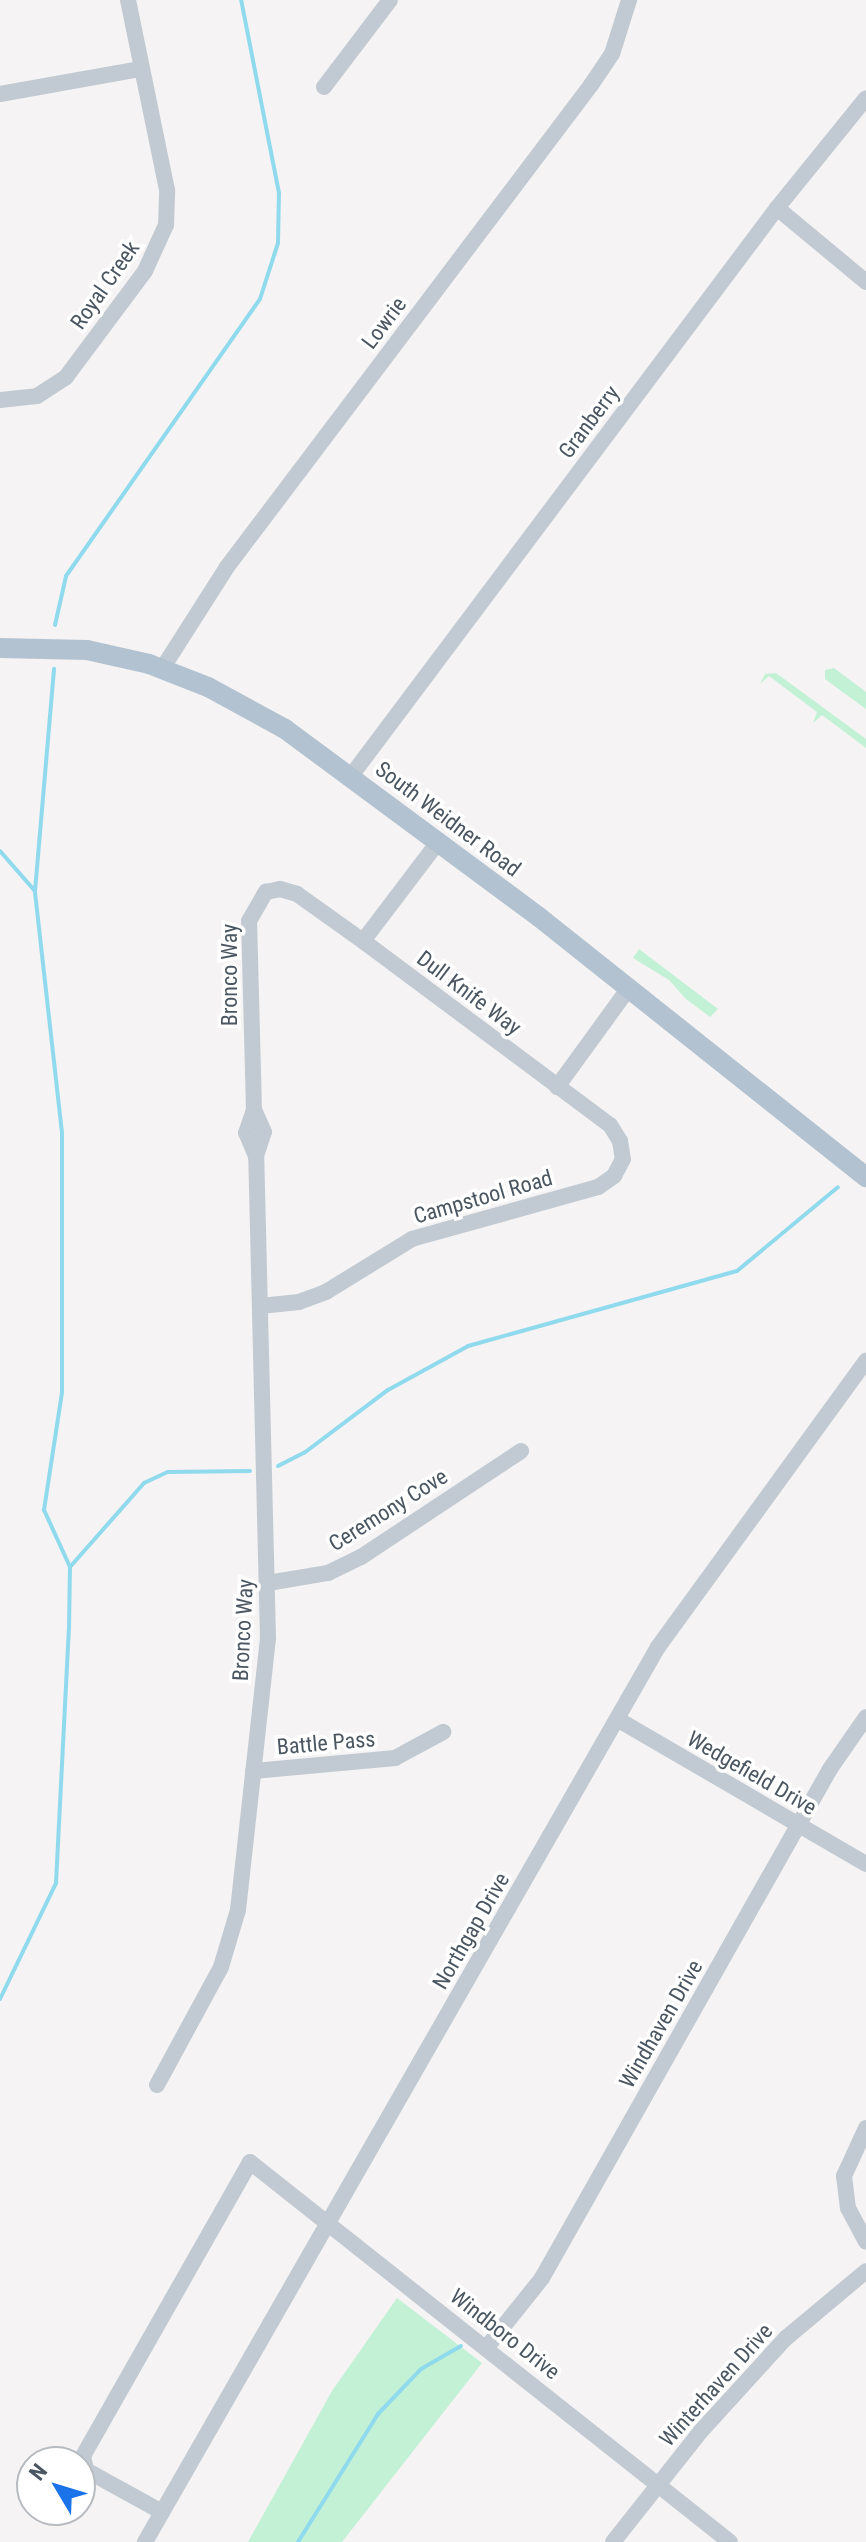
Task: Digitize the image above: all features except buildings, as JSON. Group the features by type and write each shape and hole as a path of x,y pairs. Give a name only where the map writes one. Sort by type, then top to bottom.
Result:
{"main road":[{"name":"South Weidner Road","path":"0,648 87,650 162,669 285,729 439,841 866,1177"}],"street":[{"name":"Royal Creek","path":"0,400 37,396 66,377 145,271 162,240 167,190 128,0"},
{"path":"324,87 390,0"},
{"name":"Lowrie","path":"162,669 227,567 598,75 612,54 629,0"},
{"path":"0,94 141,69"},
{"name":"Granberry","path":"351,776 777,208 866,98"},
{"path":"777,208 866,282"},
{"path":"363,941 439,841"},
{"name":"Dull Knife Way","path":"266,892 280,889 297,894 610,1125 620,1141 623,1159"},
{"name":"Bronco Way","path":"157,2085 206,1998 231,1937 268,1639 256,1156 246,1133 254,1110 249,921 266,892"},
{"path":"557,1087 629,988"},
{"name":"Campstool Road","path":"260,1306 299,1302 326,1292 412,1239 598,1187 614,1176 623,1159"},
{"name":"Northgap Drive","path":"145,2542 326,2221 617,1719 698,1587 866,1361"},
{"name":"Ceremony Cove","path":"268,1583 328,1573 361,1557 521,1451"},
{"name":"Windhaven Drive","path":"487,2347 542,2278 798,1826 866,1717"},
{"name":"Wedgefield Drive","path":"617,1719 866,1864"},
{"name":"Battle Pass","path":"253,1771 395,1758 443,1732"},
{"path":"866,2128 844,2176 848,2208 866,2242"},
{"name":"Windboro Drive","path":"162,2512 86,2470 83,2456 250,2162 730,2542"},
{"name":"Winterhaven Drive","path":"613,2542 786,2338 866,2271"}],"green space":[{"path":"834,668 866,692 866,709 825,679 825,670"},
{"path":"776,673 866,739 866,748 822,715 813,723 817,712 769,676 760,684 765,674"},
{"path":"639,949 718,1009 710,1017 686,999 669,980 633,958"},
{"path":"397,2298 482,2363 342,2542 248,2542 332,2391"}],"waterway":[{"path":"55,625 66,576 260,299 278,243 279,193 241,0"},
{"path":"0,1999 56,1883 69,1629 70,1567 44,1510 62,1392 62,1133 35,891 54,669"},
{"path":"0,851 35,891"},
{"path":"278,1466 304,1453 388,1390 468,1346 737,1271 838,1187"},
{"path":"70,1567 144,1483 168,1472 250,1471"},
{"path":"298,2542 378,2414 421,2369 461,2346"}]}
